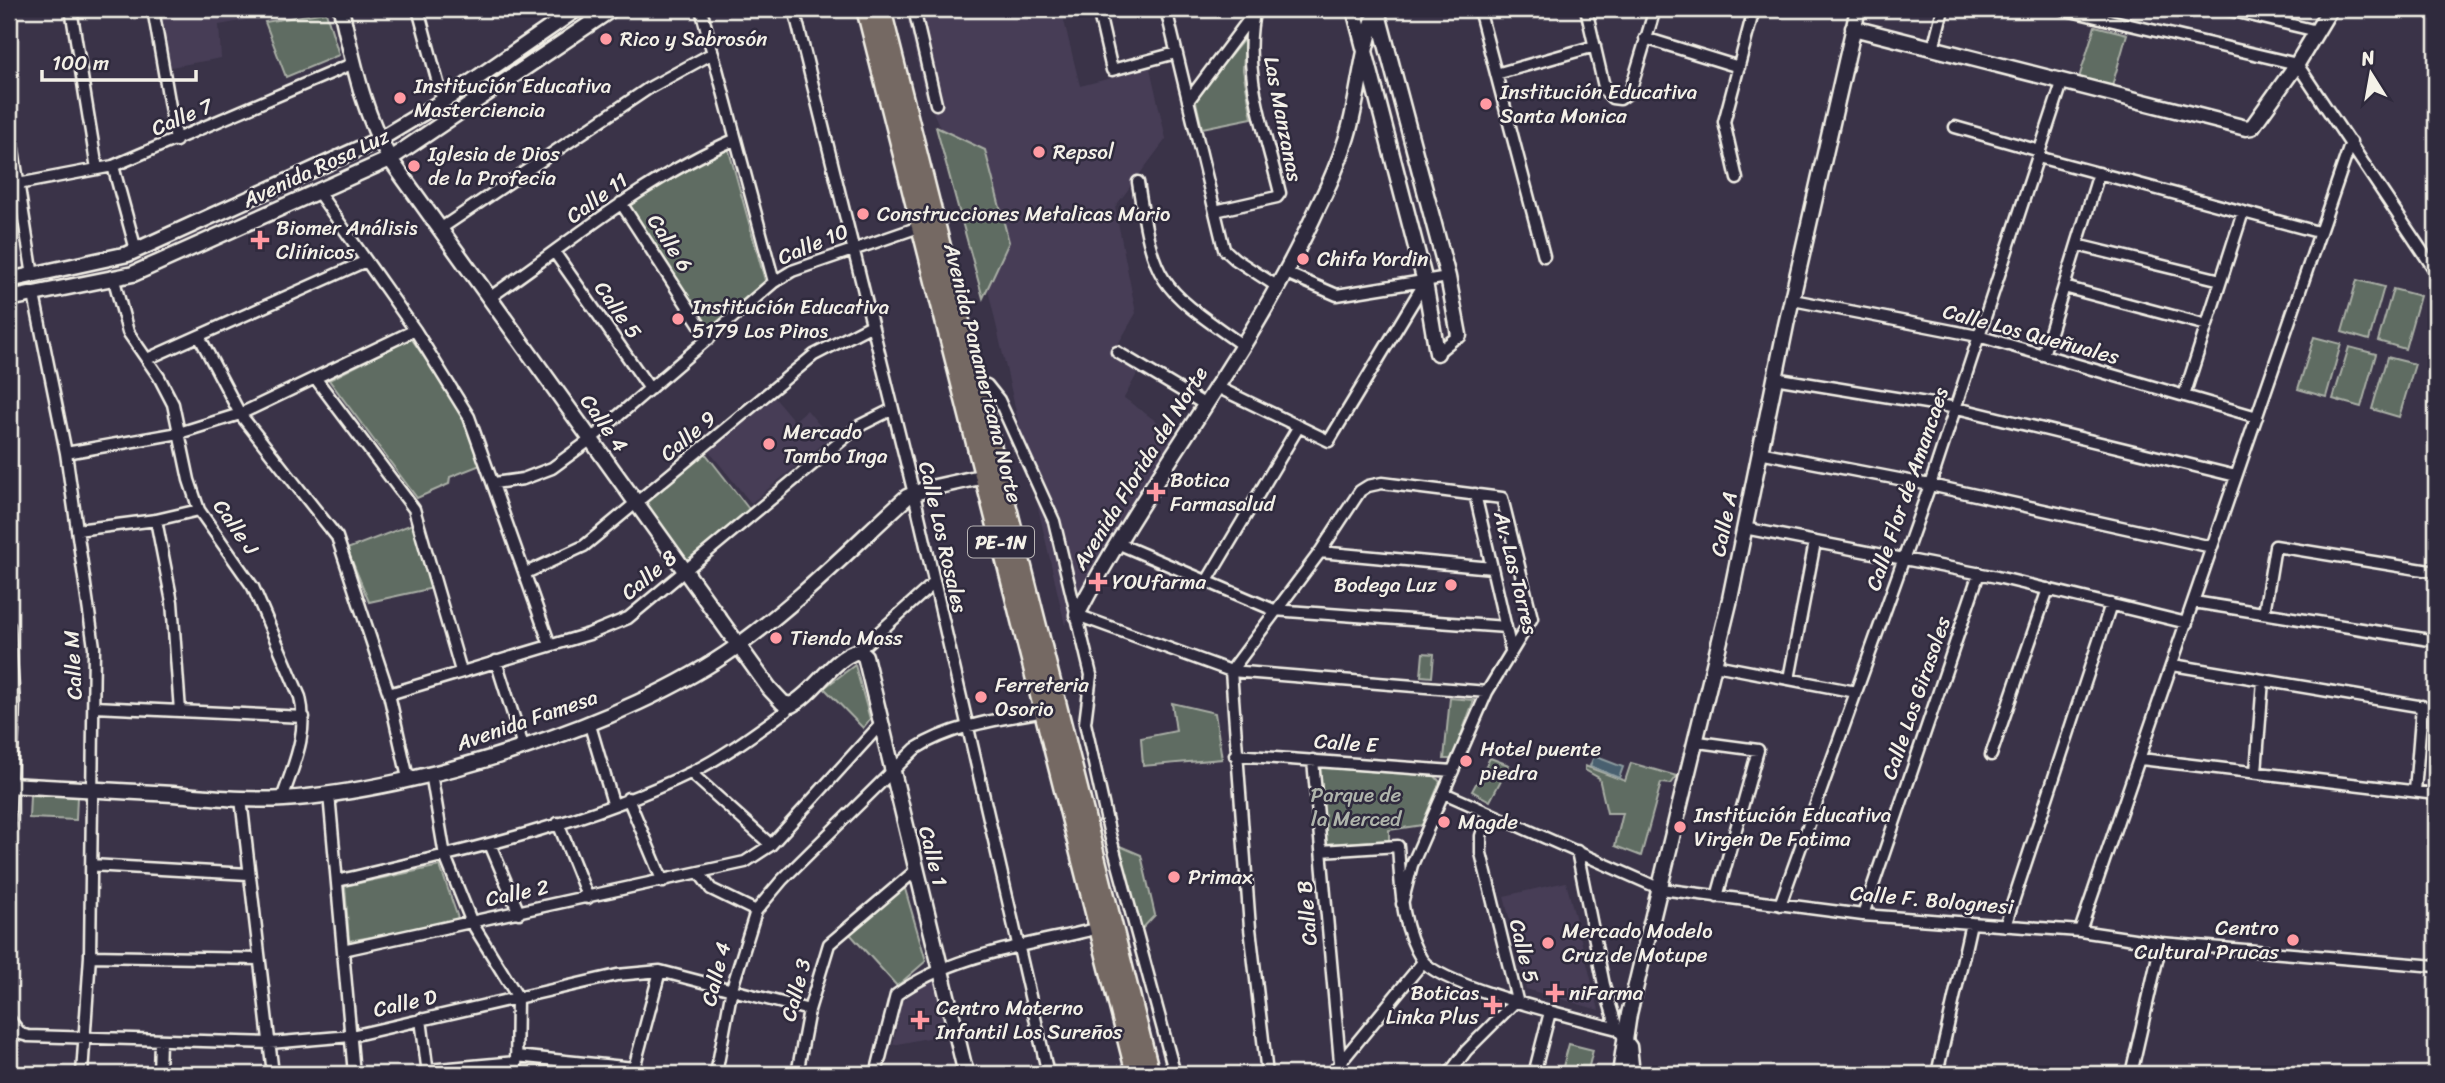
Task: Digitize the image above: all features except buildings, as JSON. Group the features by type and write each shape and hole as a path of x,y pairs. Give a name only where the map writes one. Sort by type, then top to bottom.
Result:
{"highway":[{"name":"Avenida Panamericana Norte","path":"866,9 1136,1074"},
{"name":"Avenida Panamericana Norte","path":"881,9 1150,1074"}],"street":[{"path":"71,9 97,169"},
{"path":"153,9 176,141"},
{"name":"Calle 4","path":"341,9 354,63 379,140 390,159 737,647 769,688 789,705"},
{"name":"Avenida Rosa Luz","path":"9,280 136,250 379,140 443,101 577,9"},
{"name":"Avenida Rosa Luz","path":"9,299 114,280 155,266 390,159 611,9"},
{"path":"701,9 774,282"},
{"name":"Calle Los Rosales","path":"794,9 914,494 1048,1074"},
{"path":"914,9 936,104"},
{"path":"1098,9 1112,70 1176,54"},
{"path":"1166,9 1224,248 1229,255 1278,287"},
{"path":"1188,102 1241,35 1255,9"},
{"name":"Las Manzanas","path":"1215,211 1278,195 1251,63 1250,27 1255,9"},
{"path":"1354,9 1425,282 1437,353 1459,335 1448,277 1377,9"},
{"name":"Avenida Florida del Norte","path":"1077,614 1117,543 1286,273 1318,208 1348,132 1364,47 1377,9"},
{"path":"1479,9 1544,256"},
{"path":"1586,9 1605,91 1612,98 1620,99 1630,92 1655,9"},
{"path":"1737,179 1724,122 1754,9"},
{"name":"Calle A","path":"1611,1074 1698,741 1774,378 1858,9"},
{"path":"1933,49 1943,9"},
{"path":"2062,9 2297,64 2436,272"},
{"path":"2225,9 2317,31"},
{"path":"1853,28 2246,128 2252,127 2297,64 2330,9"},
{"path":"421,11 443,101"},
{"path":"1645,38 1739,66"},
{"path":"1496,74 1595,46"},
{"path":"440,229 649,88 713,53"},
{"name":"Calle 7","path":"18,184 113,166 354,63"},
{"name":"Calle Flor de Amancaes","path":"1780,905 1957,408 1978,336 2062,83"},
{"path":"9,124 33,276"},
{"path":"1955,127 2099,173 2318,232"},
{"name":"Calle 11","path":"489,298 555,253 621,202 689,159 734,140"},
{"path":"2080,931 2351,142"},
{"path":"113,166 136,250"},
{"path":"2043,355 2099,173"},
{"path":"1138,182 1147,240 1165,285 1182,302 1242,345"},
{"path":"318,192 415,330 470,417 550,645"},
{"name":"Calle 6","path":"621,202 709,339"},
{"path":"2184,396 2243,212"},
{"name":"Calle 10","path":"494,483 523,479 552,468 590,440 774,282 792,271 854,247 922,226"},
{"path":"2077,245 2221,280"},
{"name":"Calle 5","path":"555,253 650,389"},
{"path":"148,359 366,261"},
{"path":"1286,273 1337,295 1448,277"},
{"name":"Calle J","path":"114,280 123,321 171,398 189,480 199,510 253,587 300,697 304,717 302,737 282,799"},
{"path":"1215,386 1328,441 1425,282"},
{"path":"2064,287 2207,325"},
{"name":"Calle M","path":"34,295 66,453 94,647 90,956 82,1074"},
{"name":"Calle Los Queñuales","path":"1793,300 1978,336 2257,417"},
{"name":"Calle 9","path":"526,573 584,546 814,355 872,325"},
{"path":"66,453 179,433 240,414 415,330"},
{"path":"199,336 240,414 337,537 389,694 408,778"},
{"path":"1117,352 1204,404"},
{"path":"1774,378 1957,408 2236,476"},
{"path":"316,379 414,509 461,671"},
{"path":"975,381 987,386 999,400 1054,521 1092,683 1085,723 1110,835 1175,1074"},
{"name":"Calle 8","path":"389,694 589,634 628,618 859,426 893,409"},
{"path":"1207,581 1299,426"},
{"path":"1759,452 1930,485 2213,547"},
{"name":"Avenida Famesa","path":"9,785 282,799 329,794 408,778 523,746 671,688 737,647 914,494 985,476"},
{"path":"1267,1074 1250,928 1235,755 1231,671 1320,552 1360,491 1368,486 1382,484 1475,494"},
{"name":"Av. Las Torres","path":"1475,494 1502,498 1532,618 1511,650 1475,494"},
{"path":"77,530 156,520 199,510"},
{"path":"156,520 172,602 180,711"},
{"path":"1744,528 1979,573 2187,623"},
{"path":"1789,680 1815,542"},
{"path":"1117,543 1274,610 1506,627"},
{"path":"2264,613 2275,546 2436,572"},
{"path":"1320,552 1492,568"},
{"name":"Calle Los Girasoles","path":"1863,915 1979,573"},
{"path":"337,881 490,844 558,823 691,773 786,711 789,705 808,693 847,656 858,650 934,583"},
{"path":"1991,755 2048,589"},
{"path":"2194,602 2436,641"},
{"path":"2005,926 2111,604"},
{"path":"1077,614 1231,671 1487,692"},
{"path":"9,626 14,704 9,827"},
{"name":"Calle 1","path":"858,650 867,662 915,872 966,1074"},
{"path":"1402,904 1412,865 1487,692 1511,650"},
{"path":"496,661 523,746"},
{"path":"1715,665 1856,692"},
{"path":"2173,665 2436,709"},
{"path":"2256,772 2263,680"},
{"path":"2415,791 2422,706"},
{"path":"94,707 304,717"},
{"name":"Calle 4","path":"716,1074 732,988 756,911 782,880 929,740 966,727 1044,711"},
{"path":"589,722 613,803"},
{"name":"Calle 2","path":"343,950 745,862 771,845 881,724"},
{"path":"1698,741 1758,750 1717,897"},
{"name":"Calle E","path":"1235,755 1453,771"},
{"path":"2141,759 2436,794"},
{"name":"Calle B","path":"1313,760 1340,1062"},
{"path":"430,772 445,856 472,923 517,996 516,1074"},
{"path":"691,773 771,845"},
{"name":"Calle F. Bolognesi","path":"1444,793 1661,889 1863,915 2080,931 2161,943 2436,967"},
{"path":"329,794 354,1074"},
{"path":"628,797 663,882"},
{"path":"241,799 273,1074"},
{"name":"Calle 5","path":"1449,1074 1466,1051 1517,1000 1481,853 1481,836 1489,813"},
{"path":"558,823 588,898"},
{"path":"490,844 519,913"},
{"path":"1321,850 1398,846 1402,904 1411,936 1423,962 1444,976 1622,1037 1631,1046 1634,1074"},
{"path":"1577,851 1605,985 1622,1037"},
{"path":"91,865 248,874"},
{"name":"Calle 3","path":"797,1074 809,1010 829,944 915,872"},
{"path":"700,874 712,889 756,911"},
{"path":"1937,1074 1971,923"},
{"path":"876,1074 896,995 939,968 1100,928"},
{"path":"2131,1074 2161,943"},
{"path":"90,956 259,960"},
{"path":"1331,1074 1423,962"},
{"path":"421,1019 428,1072 516,1059 634,1071 660,971"},
{"name":"Calle D","path":"9,1019 21,1034 28,1036 271,1043 351,1036 517,996 617,975 660,971 809,1010"},
{"path":"1534,1074 1550,1012"},
{"name":"Calle A","path":"1620,1074 1625,1056 1622,1037"},
{"path":"159,1074 160,1040"}],"shaded area":[{"path":"153,9 305,9 219,25 221,58 165,68"},
{"path":"905,9 1061,9 1080,86 1150,68 1166,139 1115,207 1136,313 1113,353 1138,372 1124,398 1178,437 1065,625 984,272 939,125 924,92"},
{"name":"Mercado Tambo Inga","path":"774,397 794,421 807,410 830,438 751,503 708,450"},
{"name":"Mercado Modelo Cruz de Motupe","path":"1566,882 1599,1010 1526,989 1504,896"},
{"name":"Centro Materno Infantil Los Sureños","path":"934,978 947,1034 893,1045 902,1001"}],"green space":[{"path":"326,12 339,55 286,77 265,22"},
{"path":"2095,26 2127,34 2112,86 2079,78"},
{"path":"1245,38 1243,70 1252,118 1202,128 1195,98"},
{"path":"936,127 985,150 1009,242 983,298"},
{"path":"728,147 766,284 708,330 626,205 691,164"},
{"path":"2357,280 2384,287 2369,340 2342,332"},
{"path":"2393,289 2420,296 2405,349 2378,341"},
{"path":"2314,337 2341,344 2326,397 2298,389"},
{"path":"411,338 469,423 483,464 450,477 449,484 417,498 329,380"},
{"path":"2349,347 2376,354 2361,407 2333,399"},
{"path":"2387,357 2415,364 2399,417 2372,409"},
{"path":"702,449 752,513 684,571 636,504"},
{"path":"415,523 433,588 369,602 347,549"},
{"path":"1423,653 1434,654 1432,677 1421,676"},
{"path":"855,665 870,719 863,728 824,688"},
{"path":"1450,698 1474,700 1452,759 1444,759"},
{"path":"1172,703 1215,713 1222,759 1143,766 1141,738 1176,731"},
{"path":"1490,758 1509,765 1490,801 1472,791"},
{"path":"1631,763 1677,776 1671,784 1661,783 1641,856 1615,846 1623,813 1607,813 1599,778 1585,770 1585,766 1625,781"},
{"name":"Parque de la Merced","path":"1316,767 1435,776 1440,782 1422,825 1389,830 1389,840 1324,844"},
{"path":"30,795 77,796 76,820 29,818"},
{"path":"1115,844 1141,855 1155,915 1140,931"},
{"path":"440,866 459,921 349,941 345,886"},
{"path":"903,882 926,961 897,986 850,934"},
{"path":"1569,1044 1593,1050 1587,1074 1561,1074"}],"water":[{"path":"1594,756 1623,767 1619,778 1590,766"}],"place":[{"name":"Rico y Sabrosón","path":"606,39"},
{"name":"Institución Educativa Masterciencia","path":"400,98"},
{"name":"Institución Educativa Santa Monica","path":"1486,104"},
{"name":"Repsol","path":"1039,152"},
{"name":"Iglesia de Dios de la Profecia","path":"414,166"},
{"name":"Construcciones Metalicas Mario","path":"863,214"},
{"name":"Biomer Análisis Cliínicos","path":"260,240"},
{"name":"Chifa Yordin","path":"1303,259"},
{"name":"Institución Educativa 5179 Los Pinos","path":"678,319"},
{"name":"Mercado Tambo Inga","path":"769,444"},
{"name":"Botica Farmasalud","path":"1156,492"},
{"name":"YOUfarma","path":"1098,582"},
{"name":"Bodega Luz","path":"1451,585"},
{"name":"Tienda Mass","path":"776,638"},
{"name":"Ferreteria Osorio","path":"981,697"},
{"name":"Hotel puente piedra","path":"1466,761"},
{"name":"Magde","path":"1444,822"},
{"name":"Institución Educativa Virgen De Fatima","path":"1680,827"},
{"name":"Primax","path":"1174,877"},
{"name":"Centro Cultural Prucas","path":"2293,940"},
{"name":"Mercado Modelo Cruz de Motupe","path":"1548,943"},
{"name":"niFarma","path":"1555,993"},
{"name":"Boticas Linka Plus","path":"1493,1005"},
{"name":"Centro Materno Infantil Los Sureños","path":"920,1020"}]}
